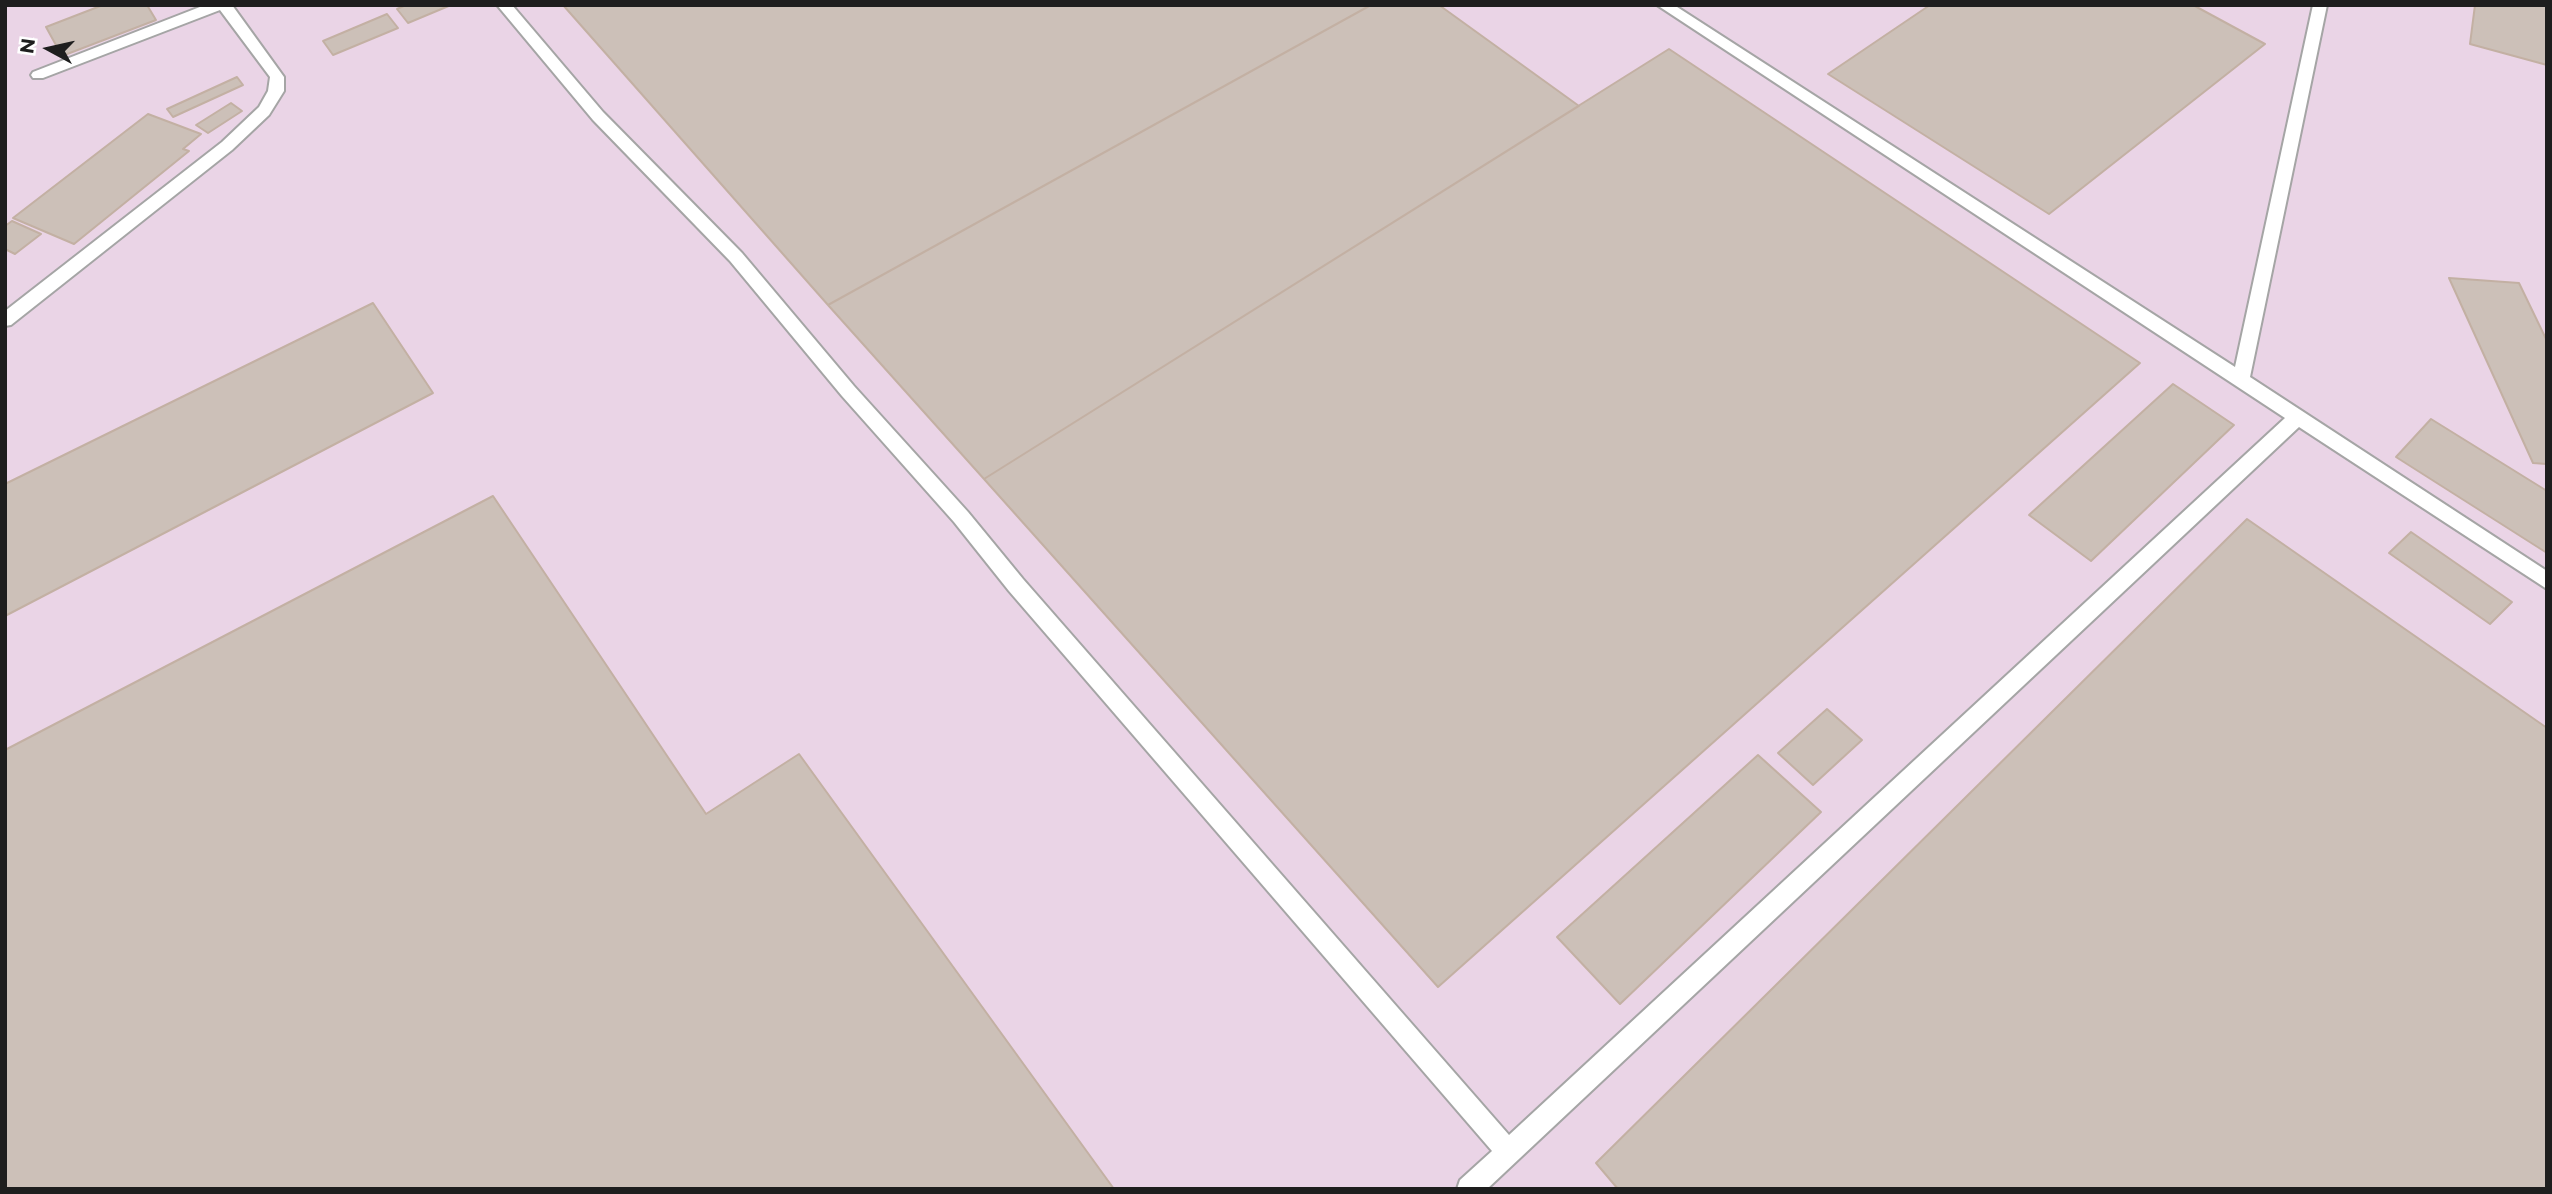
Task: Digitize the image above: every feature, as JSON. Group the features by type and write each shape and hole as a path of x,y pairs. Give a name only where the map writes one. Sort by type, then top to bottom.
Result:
{"lane":[{"path":"5,320 227,146 264,111 276,91 277,76 221,5 38,75"},
{"path":"504,5 598,116 736,257 848,391 961,517 1016,585 1508,1152"},
{"path":"1664,5 2547,582"},
{"path":"2241,380 2320,5"},
{"path":"1469,1189 2298,417"}],"shaded area":[{"path":"5,5 2547,5 2547,1189 5,1189"}],"building":[{"path":"103,5 147,5 156,20 62,56 46,27"},
{"path":"406,5 451,5 408,23 397,9"},
{"path":"563,5 1371,5 828,305"},
{"path":"1371,5 1439,5 1579,106 984,479 828,305"},
{"path":"1930,5 2193,5 2265,44 2049,214 1828,74"},
{"path":"2475,5 2547,5 2547,65 2470,44"},
{"path":"387,14 398,28 333,55 323,41"},
{"path":"1669,49 2140,363 1438,987 984,479"},
{"path":"237,77 243,85 173,117 167,109"},
{"path":"231,103 242,111 208,133 196,125"},
{"path":"148,114 201,134 183,149 189,151 74,244 13,218"},
{"path":"12,221 41,234 15,254 5,249 5,226"},
{"path":"2449,278 2519,283 2547,341 2547,464 2533,463"},
{"path":"373,303 433,393 5,616 5,484"},
{"path":"2173,384 2234,425 2091,561 2029,515"},
{"path":"2431,419 2547,491 2547,553 2396,457"},
{"path":"493,496 706,814 799,754 1114,1189 5,1189 5,750"},
{"path":"2247,519 2547,728 2547,1189 1618,1189 1596,1163"},
{"path":"2411,532 2512,602 2490,624 2389,553"},
{"path":"1827,709 1862,740 1813,785 1778,753"},
{"path":"1758,755 1821,812 1620,1004 1557,937"}]}
